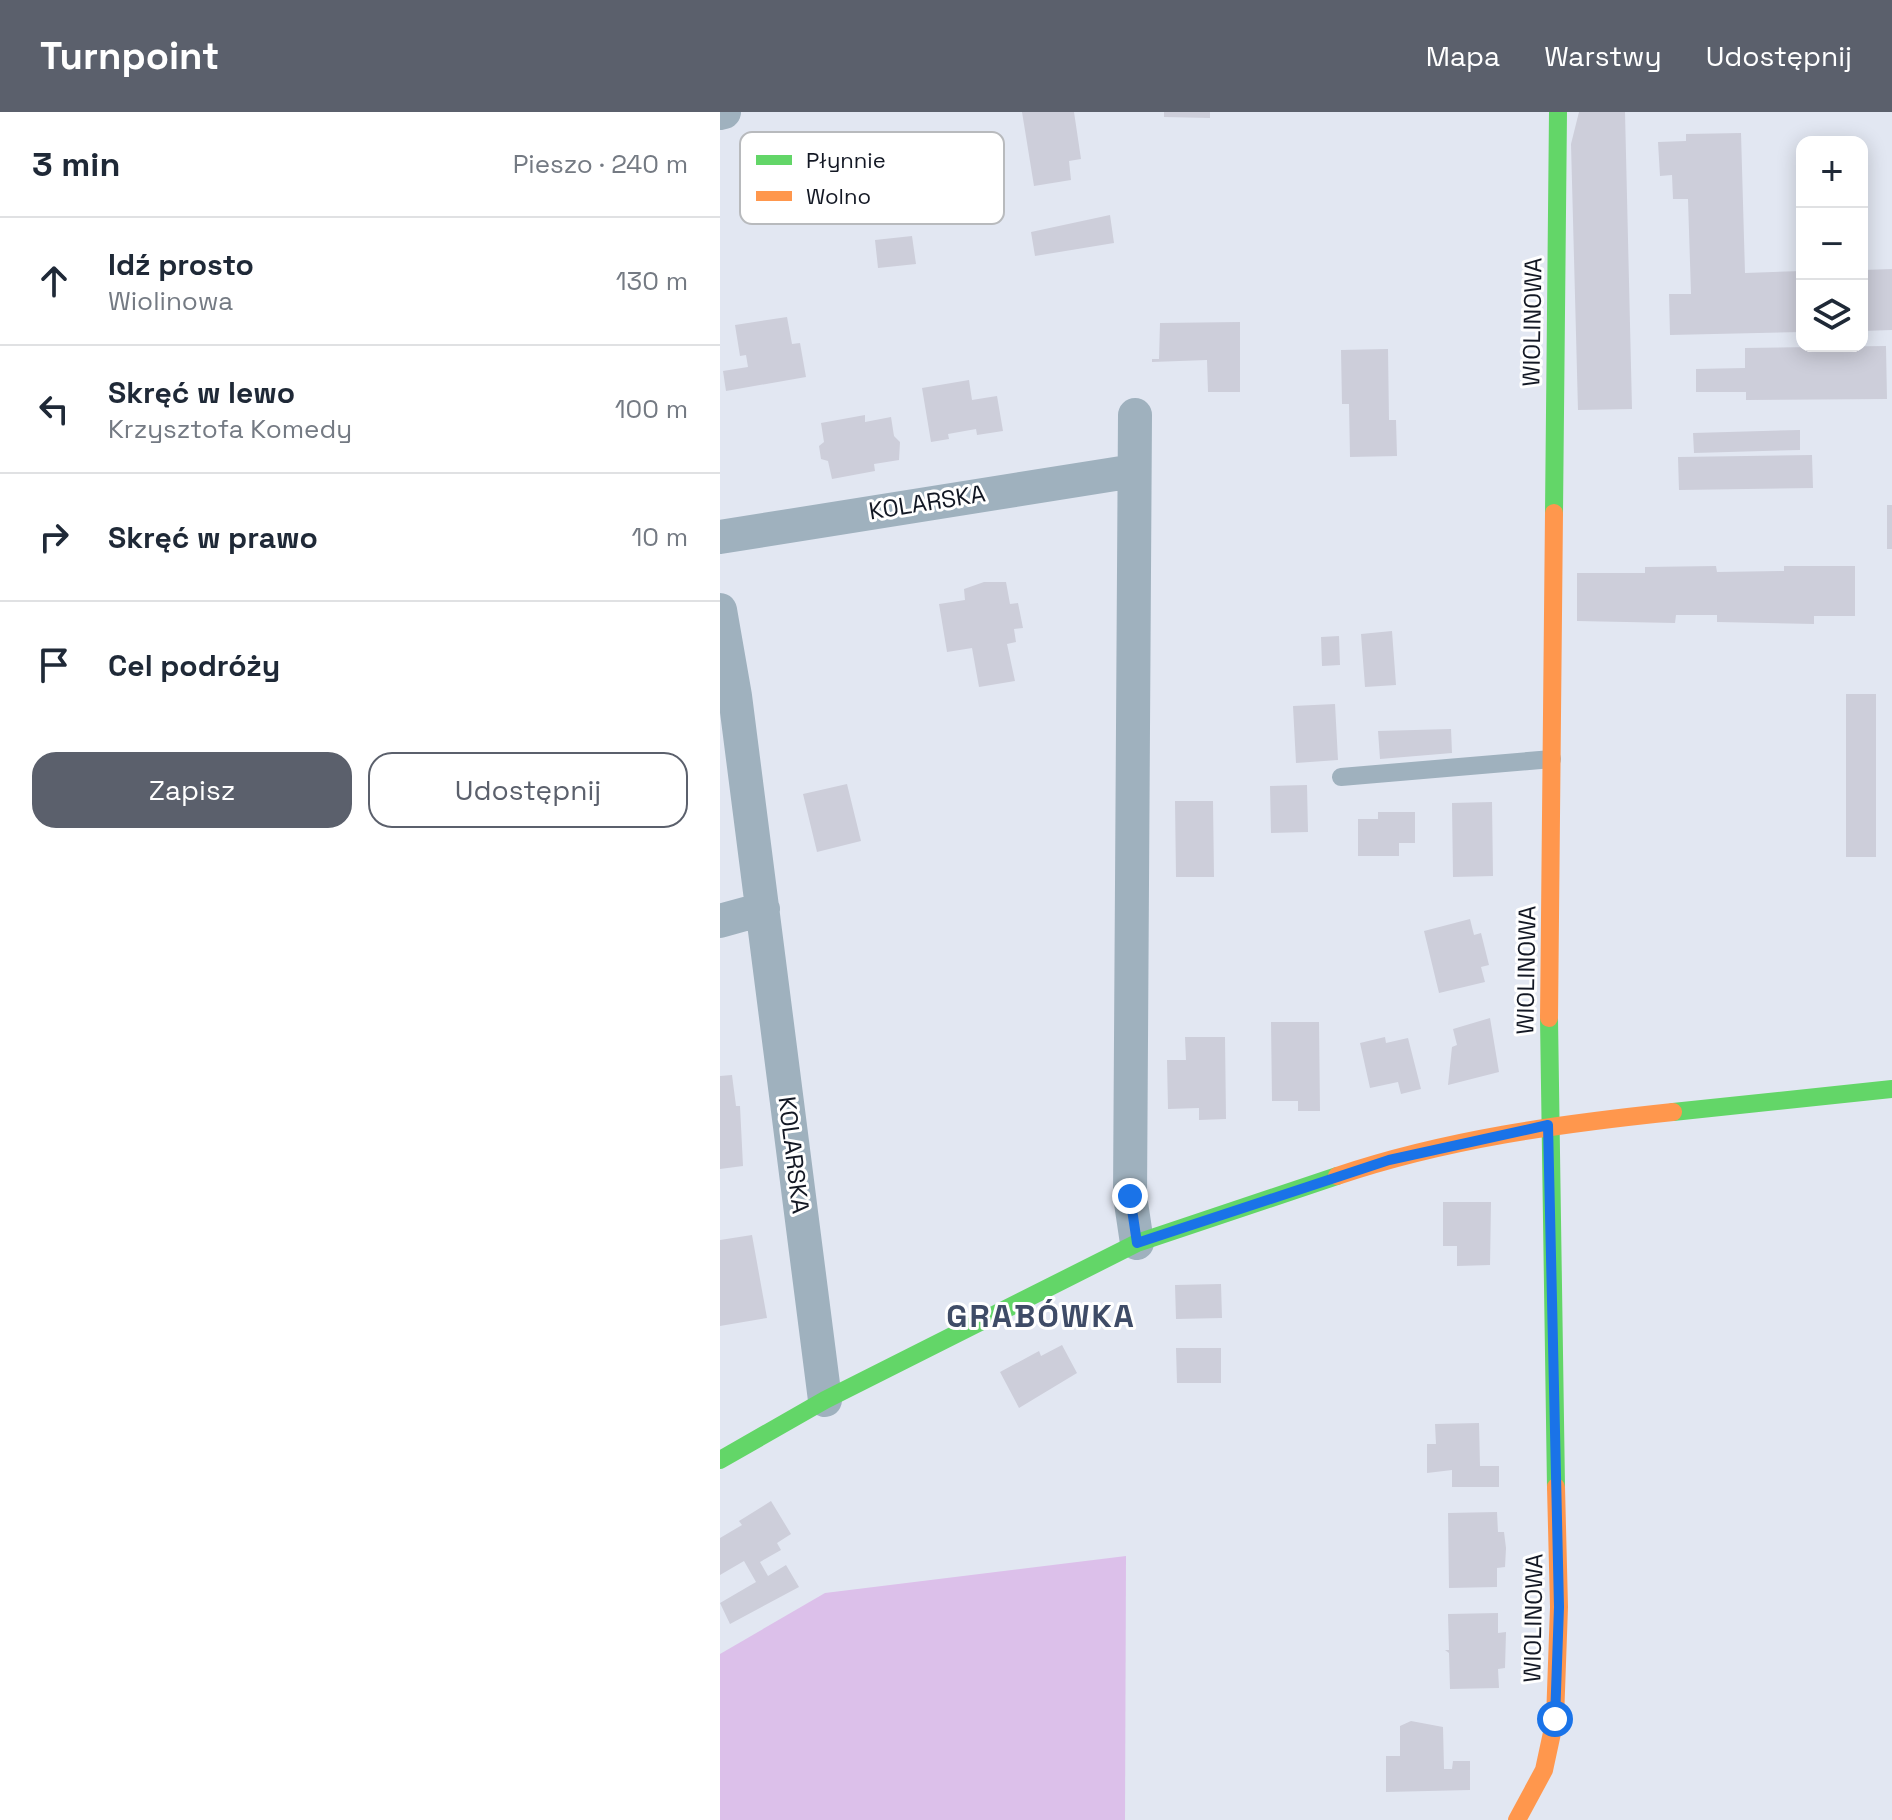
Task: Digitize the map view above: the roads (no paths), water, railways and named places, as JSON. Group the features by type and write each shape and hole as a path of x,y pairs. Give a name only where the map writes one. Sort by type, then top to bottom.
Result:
{"street":[{"name":"WIOLINOWA","path":"1517,1820 1544,1770 1557,1684 1559,1607 1548,1125 1558,112"},
{"path":"1135,415 1130,1206 1137,1243"},
{"name":"KOLARSKA","path":"720,537 1134,471"},
{"name":"KOLARSKA","path":"720,610 735,696 825,1400"},
{"path":"720,921 763,909"},
{"path":"720,1460 825,1400 1137,1243 1389,1160 1548,1125 1892,1089"}],"lane":[{"path":"1341,777 1552,759"}],"district":[{"name":"GRABÓWKA","path":"1041,1316"}]}
